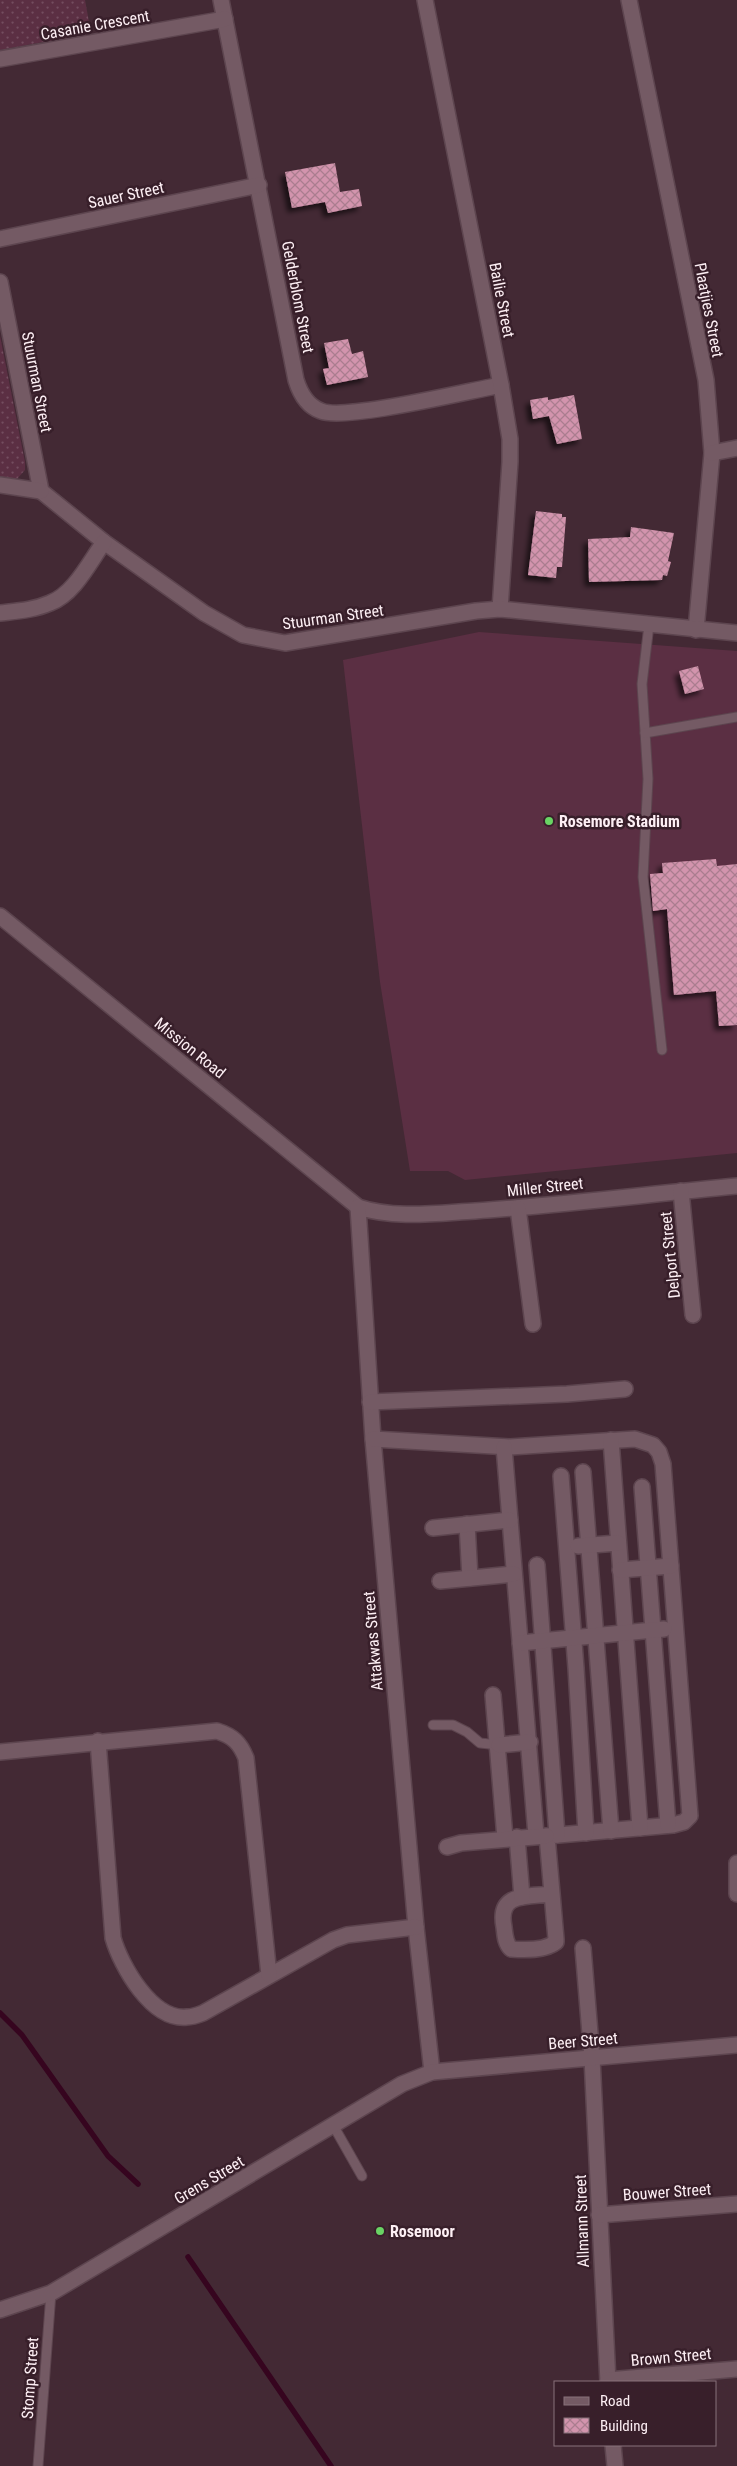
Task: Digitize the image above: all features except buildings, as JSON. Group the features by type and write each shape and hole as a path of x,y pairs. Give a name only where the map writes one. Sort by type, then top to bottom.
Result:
{"street":[{"name":"Gelderblom Street","path":"221,0 296,380 303,397 312,406 321,411 347,414 501,384"},
{"name":"Bailie Street","path":"426,0 510,439 500,609"},
{"name":"Plaatjies Street","path":"629,0 706,380 712,453 696,630"},
{"name":"Casanie Crescent","path":"0,59 225,19"},
{"name":"Sauer Street","path":"0,239 259,185"},
{"name":"Stuurman Street","path":"0,282 41,491 104,542 204,612 243,635 263,641 284,643 476,610 500,609 737,633"},
{"path":"712,453 737,448"},
{"path":"0,485 41,491"},
{"path":"0,614 37,608 69,591 104,542"},
{"name":"Mission Road","path":"0,916 358,1207"},
{"name":"Miller Street","path":"358,1207 384,1213 448,1212 518,1208 737,1186"},
{"name":"Delport Street","path":"681,1191 693,1315"},
{"name":"Attakwas Street","path":"358,1207 373,1439 416,1927 432,2072"},
{"path":"518,1208 533,1324"},
{"path":"370,1402 567,1394 625,1389"},
{"path":"373,1439 504,1447 611,1440 646,1441 659,1452 663,1464 690,1816 684,1822 668,1825 511,1838 446,1846"},
{"path":"611,1440 640,1828"},
{"path":"504,1447 530,1742 547,1835"},
{"path":"583,1472 610,1831"},
{"path":"561,1476 574,1637 586,1833"},
{"path":"642,1487 668,1825"},
{"path":"433,1528 510,1520"},
{"path":"466,1524 470,1578"},
{"path":"566,1547 618,1543"},
{"path":"537,1565 542,1641 547,1835 552,1894 556,1942 542,1947 511,1949 506,1943 501,1914 502,1909 512,1900 552,1894"},
{"path":"620,1570 671,1566"},
{"path":"440,1581 514,1574"},
{"path":"520,1644 675,1628"},
{"path":"493,1695 511,1838 522,1897"},
{"path":"0,1752 216,1731 235,1739 241,1746 246,1758 269,1975"},
{"path":"98,1741 113,1938 118,1957 136,1984 153,2003 172,2015 186,2018 203,2013 333,1940 347,1936 416,1927"},
{"path":"498,1745 530,1742"},
{"path":"737,1863 737,1894"},
{"name":"Allmann Street","path":"583,1948 592,2058 608,2381"},
{"name":"Beer Street","path":"432,2072 737,2045"},
{"name":"Grens Street","path":"0,2310 51,2293 402,2084 432,2072"},
{"name":"Bouwer Street","path":"599,2215 737,2204"},
{"name":"Brown Street","path":"608,2381 737,2369"},
{"path":"614,2446 615,2466"}],"lane":[{"path":"649,625 642,684 648,779 643,877 662,1050"},
{"path":"645,733 737,717"},
{"path":"433,1725 453,1725 467,1732 480,1743 498,1745"},
{"path":"333,2125 362,2176"},
{"name":"Stomp Street","path":"38,2466 51,2293"}],"shaded area":[{"path":"0,0 85,0 91,33 0,50"},
{"path":"0,336 25,462 25,470 17,479 0,477"},
{"name":"Rosemore Stadium","path":"479,632 737,651 737,1153 465,1180 448,1171 410,1171 380,982 343,660"}],"waterway":[{"path":"0,2013 22,2035 108,2156 138,2184"},
{"path":"188,2257 331,2466"}],"place":[{"name":"Rosemore Stadium","path":"549,821"},
{"name":"Rosemoor","path":"380,2231"}]}
